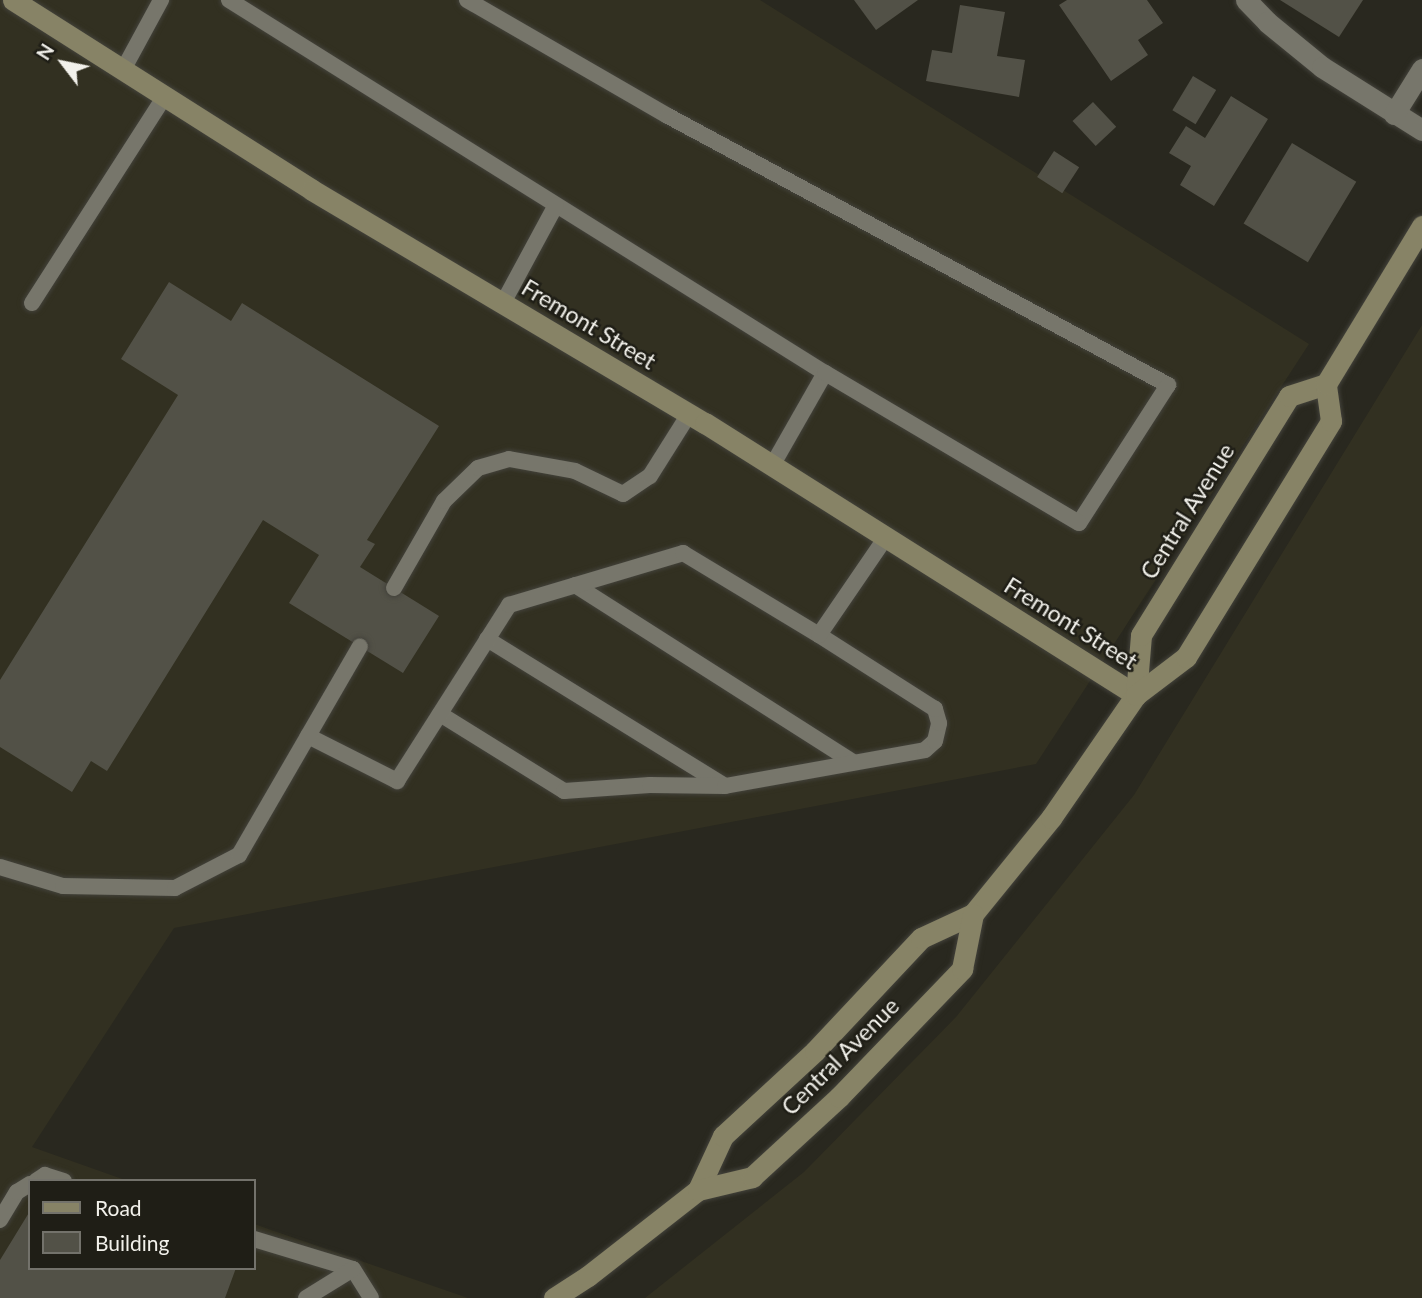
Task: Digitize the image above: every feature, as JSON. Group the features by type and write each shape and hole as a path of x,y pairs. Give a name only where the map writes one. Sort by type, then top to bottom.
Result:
{"main road":[{"name":"Fremont Street","path":"13,0 312,190 689,414 1136,695"},
{"path":"1326,384 1422,226"},
{"name":"Central Avenue","path":"698,1190 723,1136 815,1051 921,938 973,914 1051,818 1136,695 1186,657 1331,421 1326,384 1289,396 1141,635 1136,695"},
{"name":"Central Avenue","path":"554,1298 588,1276 698,1190 752,1177 839,1097 962,969 973,914"}],"street":[{"path":"1246,0 1267,22 1322,67 1422,130"},
{"path":"1394,114 1422,69"}],"lane":[{"path":"123,70 161,0"},
{"path":"229,0 825,373 1079,523 1168,385 668,116 467,0"},
{"path":"32,303 165,96"},
{"path":"503,303 556,205"},
{"path":"772,466 825,373"},
{"path":"394,588 444,501 478,468 509,459 575,471 622,494 650,476 689,414"},
{"path":"818,635 886,537"},
{"path":"307,736 397,781 509,605 683,552 935,709 939,723 935,741 925,750 725,786 650,785 564,791 440,714"},
{"path":"575,585 853,762"},
{"path":"487,639 725,786"},
{"path":"0,867 63,886 175,888 239,855 360,646"},
{"path":"39,1179 46,1175 58,1179"},
{"path":"0,1220 17,1192 28,1185"},
{"path":"256,1239 354,1269 370,1298"},
{"path":"306,1298 354,1269"}],"shaded area":[{"path":"0,0 760,0 1309,344 1036,764 174,928 32,1147 122,1179 28,1179 28,1270 256,1270 256,1225 468,1298 0,1298"},
{"path":"1422,325 1422,1298 645,1298 804,1172 956,1017 1134,795"}],"building":[{"path":"854,0 918,0 876,30"},
{"path":"1067,0 1147,0 1163,23 1138,40 1148,55 1111,81 1059,5"},
{"path":"1280,0 1363,0 1339,37"},
{"path":"960,5 1005,12 997,56 1025,60 1019,97 926,81 932,50 952,53"},
{"path":"1193,76 1216,90 1196,124 1172,110"},
{"path":"1231,96 1268,119 1214,206 1180,185 1191,166 1169,153 1186,126 1205,138"},
{"path":"1093,102 1116,127 1096,146 1073,121"},
{"path":"1292,143 1356,182 1308,262 1244,224"},
{"path":"1054,151 1079,167 1062,193 1037,177"},
{"path":"169,282 231,321 242,303 439,426 367,540 375,544 360,567 439,616 403,673 289,603 319,555 263,520 107,771 91,761 72,792 0,747 0,680 178,395 121,359"},
{"path":"28,1214 28,1270 235,1270 225,1298 0,1298 0,1260"}]}
